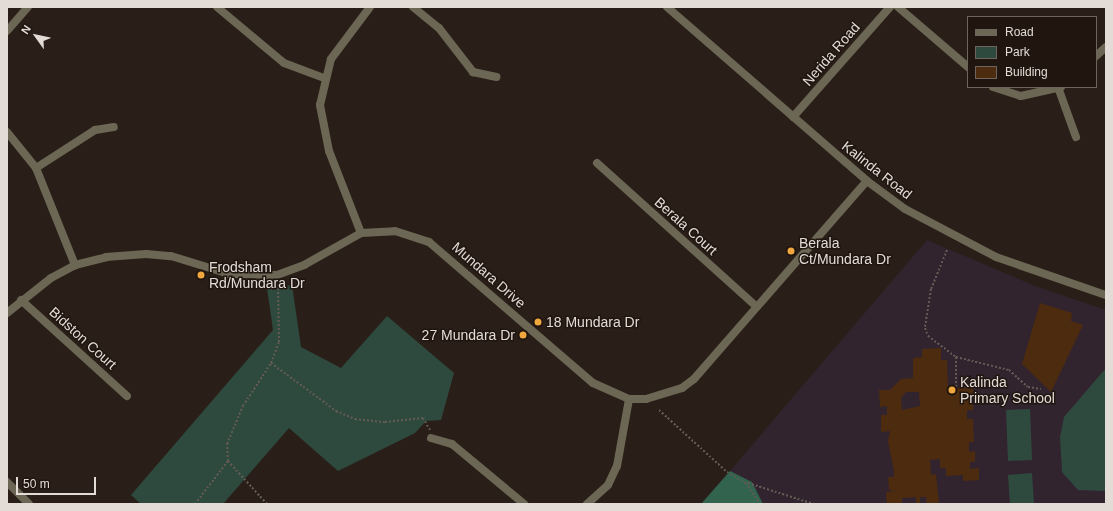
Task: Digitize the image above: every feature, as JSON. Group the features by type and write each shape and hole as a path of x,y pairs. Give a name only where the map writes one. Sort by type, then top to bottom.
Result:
{"street":[{"path":"7,31 28,7"},
{"path":"217,7 284,63 324,78"},
{"path":"361,233 324,133 320,105 324,78 340,43 370,7"},
{"path":"413,7 438,28 473,72 496,77"},
{"name":"Kalinda Road","path":"667,7 867,181 905,209 954,238 996,257 1106,295"},
{"name":"Nerida Road","path":"793,117 890,7"},
{"path":"898,7 967,66"},
{"path":"1097,55 1106,48"},
{"path":"996,88 1021,96 1060,88 1076,137"},
{"path":"36,168 95,130 114,127"},
{"path":"7,132 36,168 75,265"},
{"name":"Berala Court","path":"597,163 757,308"},
{"name":"Mundara Drive","path":"7,313 21,300 75,265 106,257 146,254 188,260 242,276 277,275 304,265 361,233 395,231 429,242 594,383 629,399 663,396 682,388 705,368 867,181"},
{"name":"Bidston Court","path":"21,300 127,396"},
{"path":"587,504 608,485 617,466 629,399"},
{"path":"431,438 452,444 524,504"},
{"path":"7,482 29,504"}],"path":[{"path":"947,250 931,289 925,328 928,336 956,357 1009,370 1028,387 1041,389"},
{"path":"267,504 228,461 227,444 243,406 271,363 279,342 277,275"},
{"path":"956,357 956,387"},
{"path":"271,363 336,411 355,419 378,422 423,418 431,438"},
{"path":"658,410 727,472 746,483 814,504"},
{"path":"195,504 228,461"},
{"path":"746,483 760,504"}],"shaded area":[{"name":"Kalinda Primary School","path":"927,240 1035,286 1106,310 1106,504 763,504 751,486 730,471"}],"green space":[{"path":"292,285 301,347 341,368 387,316 454,373 441,420 426,421 415,433 338,471 289,428 223,504 141,504 131,495 273,330 267,288"},
{"path":"1106,368 1106,491 1078,490 1062,472 1060,437 1064,417"},
{"path":"1030,409 1032,460 1008,461 1006,410"},
{"path":"730,471 752,482 763,504 701,504"},
{"path":"1032,473 1034,504 1010,504 1008,475"}],"building":[{"path":"1040,303 1072,313 1071,321 1083,325 1051,392 1022,364"},
{"path":"941,348 941,360 947,360 948,389 973,387 973,410 967,410 967,419 973,419 974,442 969,442 969,452 975,451 975,462 970,462 970,469 979,468 979,480 963,481 963,475 946,476 946,468 940,468 940,459 930,460 931,475 936,474 939,504 927,504 926,497 920,497 920,504 916,504 916,497 902,498 902,504 887,504 886,492 895,491 889,490 888,477 894,477 894,471 888,441 890,431 881,432 881,415 887,415 887,406 880,407 879,390 890,390 901,379 913,378 913,358 922,357 922,349","holes":["906,392 919,392 920,406 902,410 901,398"]}],"place":[{"name":"Berala Ct/Mundara Dr","path":"791,251"},
{"name":"Frodsham Rd/Mundara Dr","path":"201,275"},
{"name":"18 Mundara Dr","path":"538,322"},
{"name":"27 Mundara Dr","path":"523,335"},
{"name":"Kalinda Primary School","path":"952,390"}]}
